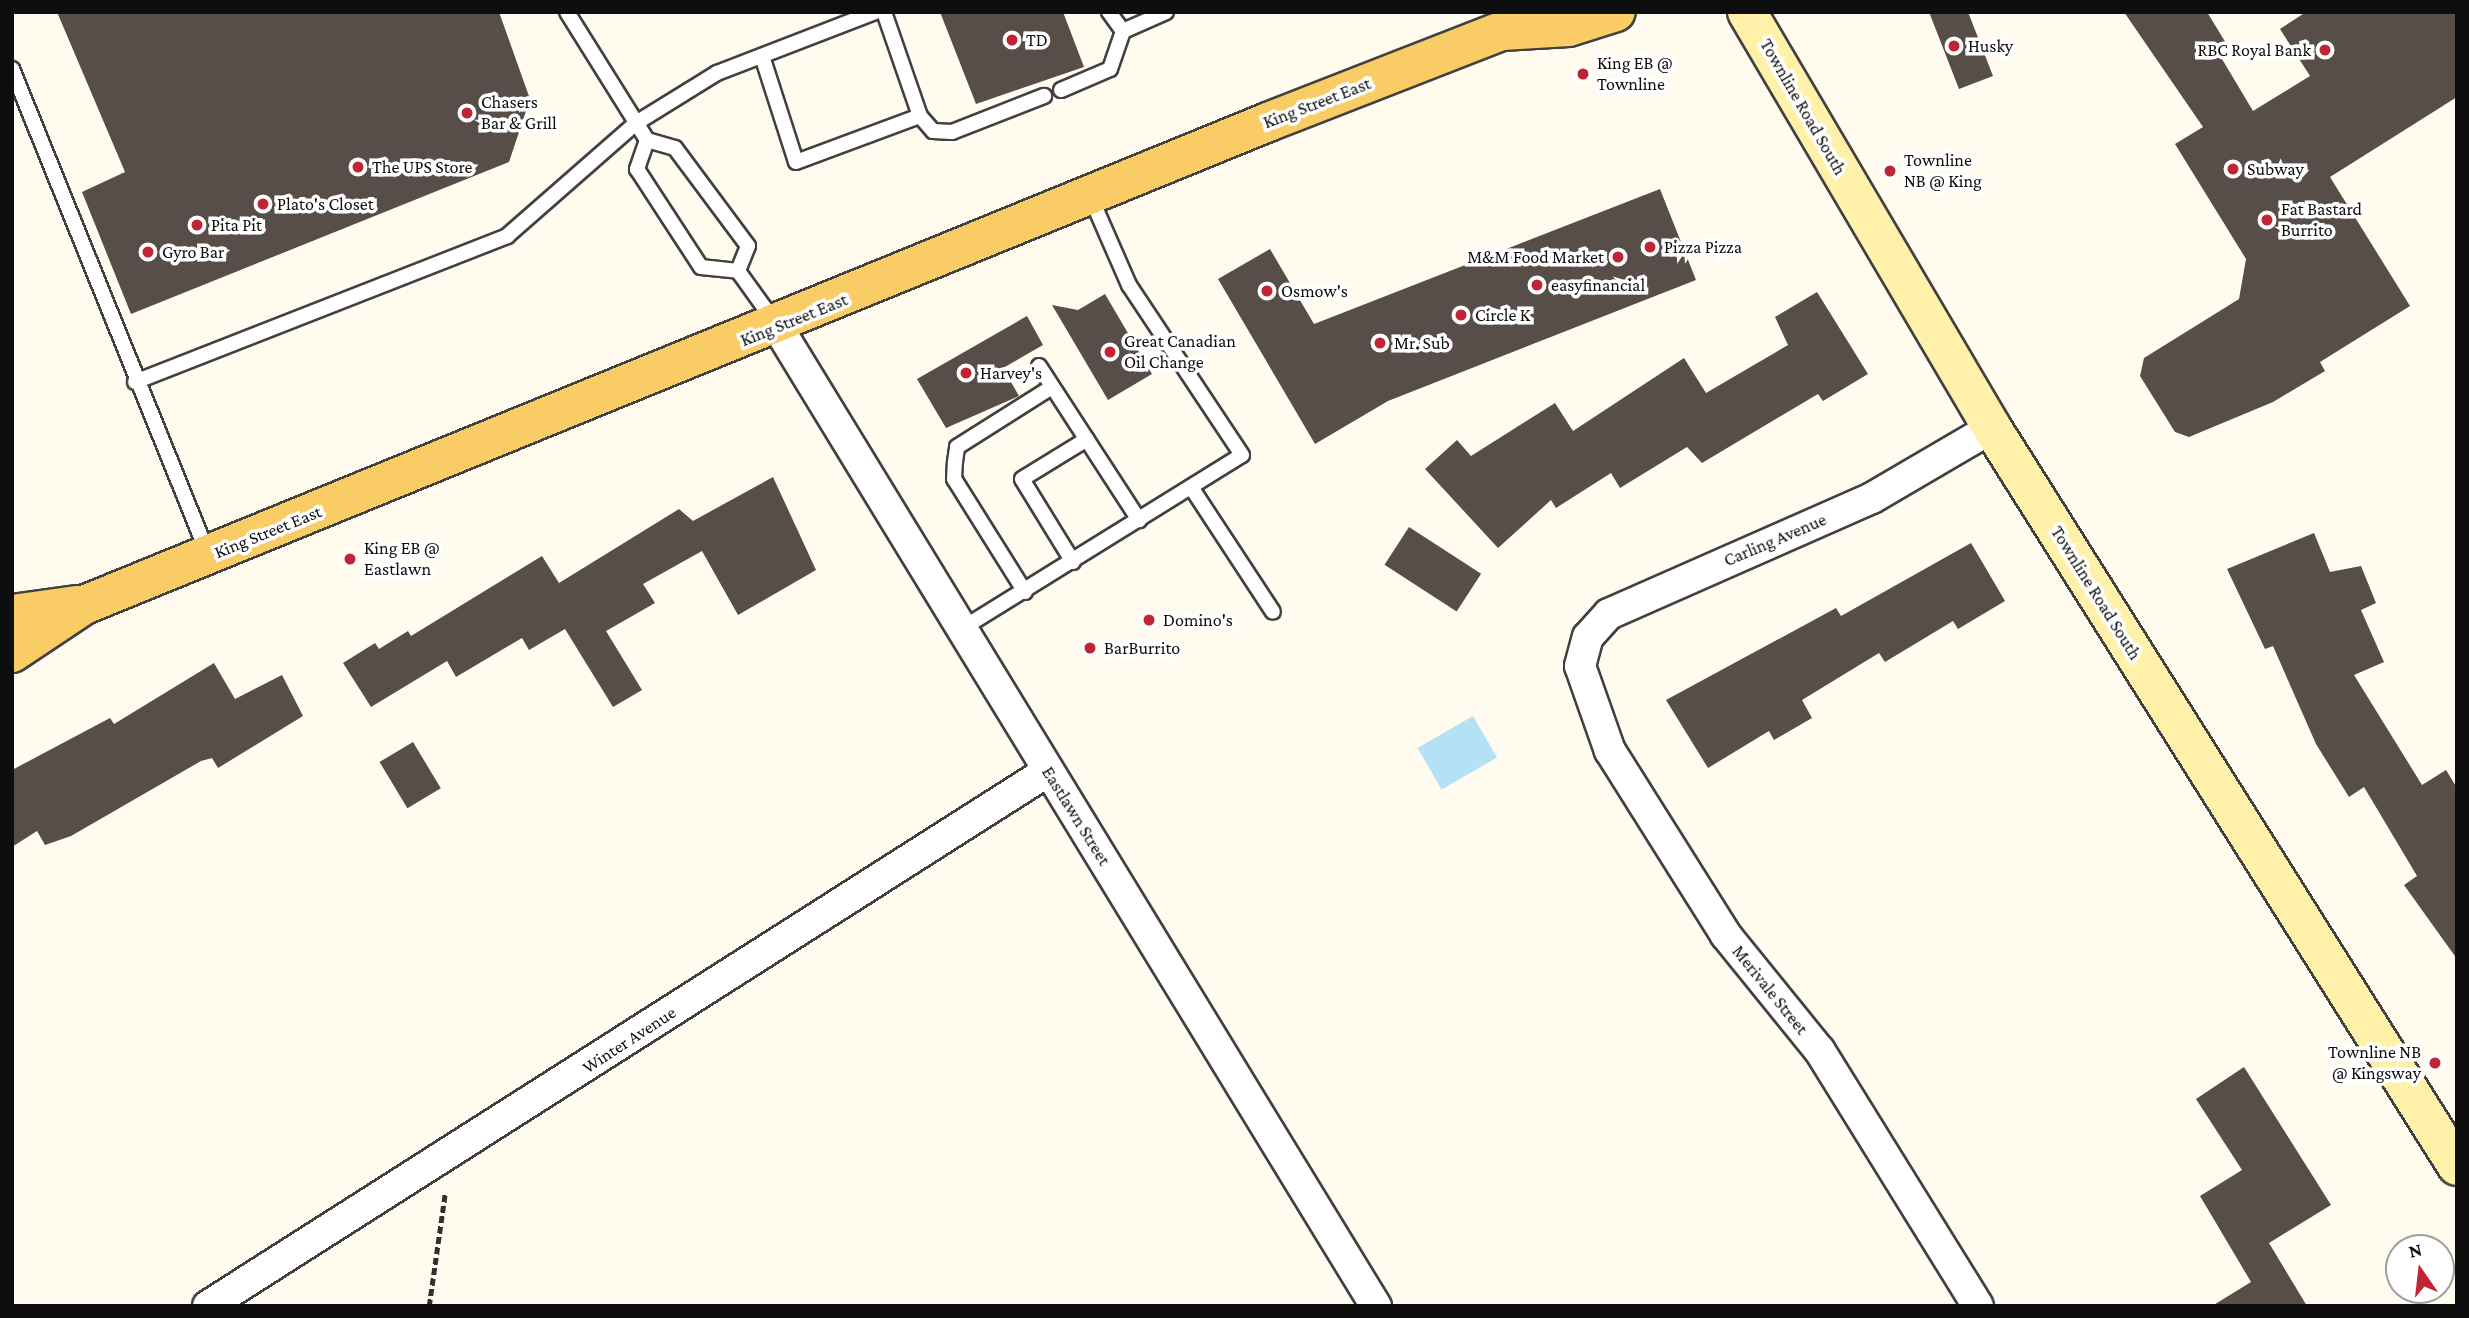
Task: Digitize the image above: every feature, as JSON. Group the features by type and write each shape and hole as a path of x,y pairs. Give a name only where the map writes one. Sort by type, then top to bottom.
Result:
{"main road":[{"name":"King Street East","path":"12,653 84,605 1091,198 1512,22 1569,27 1616,12"},
{"name":"Townline Road South","path":"1747,12 1992,428 2457,1166"},
{"name":"King Street East","path":"12,614 84,605"}],"street":[{"name":"Eastlawn Street","path":"777,326 1376,1306"},
{"name":"Carling Avenue","path":"1580,666 1588,637 1609,614 1872,498 1992,428"},
{"name":"Merivale Street","path":"1580,666 1586,695 1618,763 1726,935 1819,1050 1978,1306"},
{"name":"Winter Avenue","path":"208,1306 426,1170 1048,771"}],"lane":[{"path":"567,12 647,140 675,148 748,246 738,271"},
{"path":"135,382 507,236 636,123 717,74 875,12"},
{"path":"884,12 920,116 933,131 952,132 1044,96"},
{"path":"1109,12 1123,31"},
{"path":"1061,90 1110,69 1123,31 1166,12"},
{"path":"762,56 796,162 920,116"},
{"path":"12,69 135,382 209,556"},
{"path":"647,140 637,169 701,267 738,271 777,326"},
{"path":"964,628 1242,455 1129,285 1091,198"},
{"path":"1040,366 1139,520"},
{"path":"1025,592 954,479 955,462 957,447 1052,387"},
{"path":"1073,562 1022,479 1087,439"},
{"path":"1191,487 1273,612"}],"path":[{"path":"426,1170 446,1194 429,1306"}],"water":[{"path":"1473,716 1497,758 1442,790 1418,748"}],"building":[{"path":"57,12 499,12 530,99 509,162 131,314 82,192 125,172"},
{"name":"TD","path":"940,12 1063,12 1084,67 976,104"},
{"path":"1929,12 1968,12 1993,76 1959,89"},
{"path":"2124,12 2207,12 2232,53 2222,59 2253,111 2310,76 2280,29 2306,12 2457,12 2457,97 2330,177 2410,306 2320,362 2325,371 2273,402 2189,437 2175,432 2140,376 2144,358 2239,299 2246,259 2175,144 2203,127"},
{"path":"1660,189 1696,280 1388,401 1315,444 1218,279 1270,249 1314,324"},
{"path":"1817,292 1868,374 1823,401 1818,394 1702,463 1687,447 1620,488 1611,473 1556,508 1551,500 1498,548 1425,469 1457,440 1471,456 1555,403 1573,431 1684,358 1706,393 1788,345 1775,317"},
{"name":"Great Canadian Oil Change","path":"1105,294 1152,374 1108,400 1052,305 1078,310"},
{"name":"Harvey's","path":"1027,316 1043,345 1003,368 1019,396 946,428 917,379"},
{"path":"773,477 816,570 738,615 702,551 643,584 655,603 606,631 642,690 613,707 565,629 529,650 522,638 456,677 447,661 371,707 343,663 375,643 379,649 408,631 411,636 542,556 559,583 679,509 693,521"},
{"path":"1409,527 1481,574 1457,612 1384,565"},
{"path":"2314,533 2330,572 2361,566 2376,603 2361,610 2384,662 2354,675 2422,785 2446,770 2457,788 2457,959 2404,885 2417,876 2364,787 2349,797 2316,744 2273,646 2265,649 2227,569"},
{"path":"1971,543 2005,601 1958,629 1953,621 1885,662 1879,653 1802,700 1812,718 1774,740 1769,731 1708,768 1666,700 1836,608 1841,616"},
{"path":"214,663 235,699 282,675 303,716 218,768 212,758 201,761 71,836 45,845 37,831 12,847 12,770 110,718 114,724"},
{"path":"413,742 441,788 407,808 380,762"},
{"path":"2244,1067 2331,1205 2269,1243 2307,1306 2212,1306 2251,1282 2200,1196 2242,1170 2196,1099"}],"place":[{"name":"TD","path":"1012,40"},
{"name":"Husky","path":"1954,46"},
{"name":"RBC Royal Bank","path":"2325,50"},
{"name":"King EB @ Townline","path":"1583,74"},
{"name":"Chasers Bar & Grill","path":"467,113"},
{"name":"The UPS Store","path":"358,167"},
{"name":"Subway","path":"2233,169"},
{"name":"Townline NB @ King","path":"1890,171"},
{"name":"Plato's Closet","path":"263,204"},
{"name":"Fat Bastard Burrito","path":"2267,220"},
{"name":"Pita Pit","path":"197,225"},
{"name":"Pizza Pizza","path":"1650,247"},
{"name":"Gyro Bar","path":"148,252"},
{"name":"M&M Food Market","path":"1618,257"},
{"name":"easyfinancial","path":"1537,285"},
{"name":"Osmow's","path":"1267,291"},
{"name":"Circle K","path":"1461,315"},
{"name":"Mr. Sub","path":"1380,343"},
{"name":"Great Canadian Oil Change","path":"1110,352"},
{"name":"Harvey's","path":"966,373"},
{"name":"King EB @ Eastlawn","path":"350,559"},
{"name":"Domino's","path":"1149,620"},
{"name":"BarBurrito","path":"1090,648"},
{"name":"Townline NB @ Kingsway","path":"2435,1063"}]}
